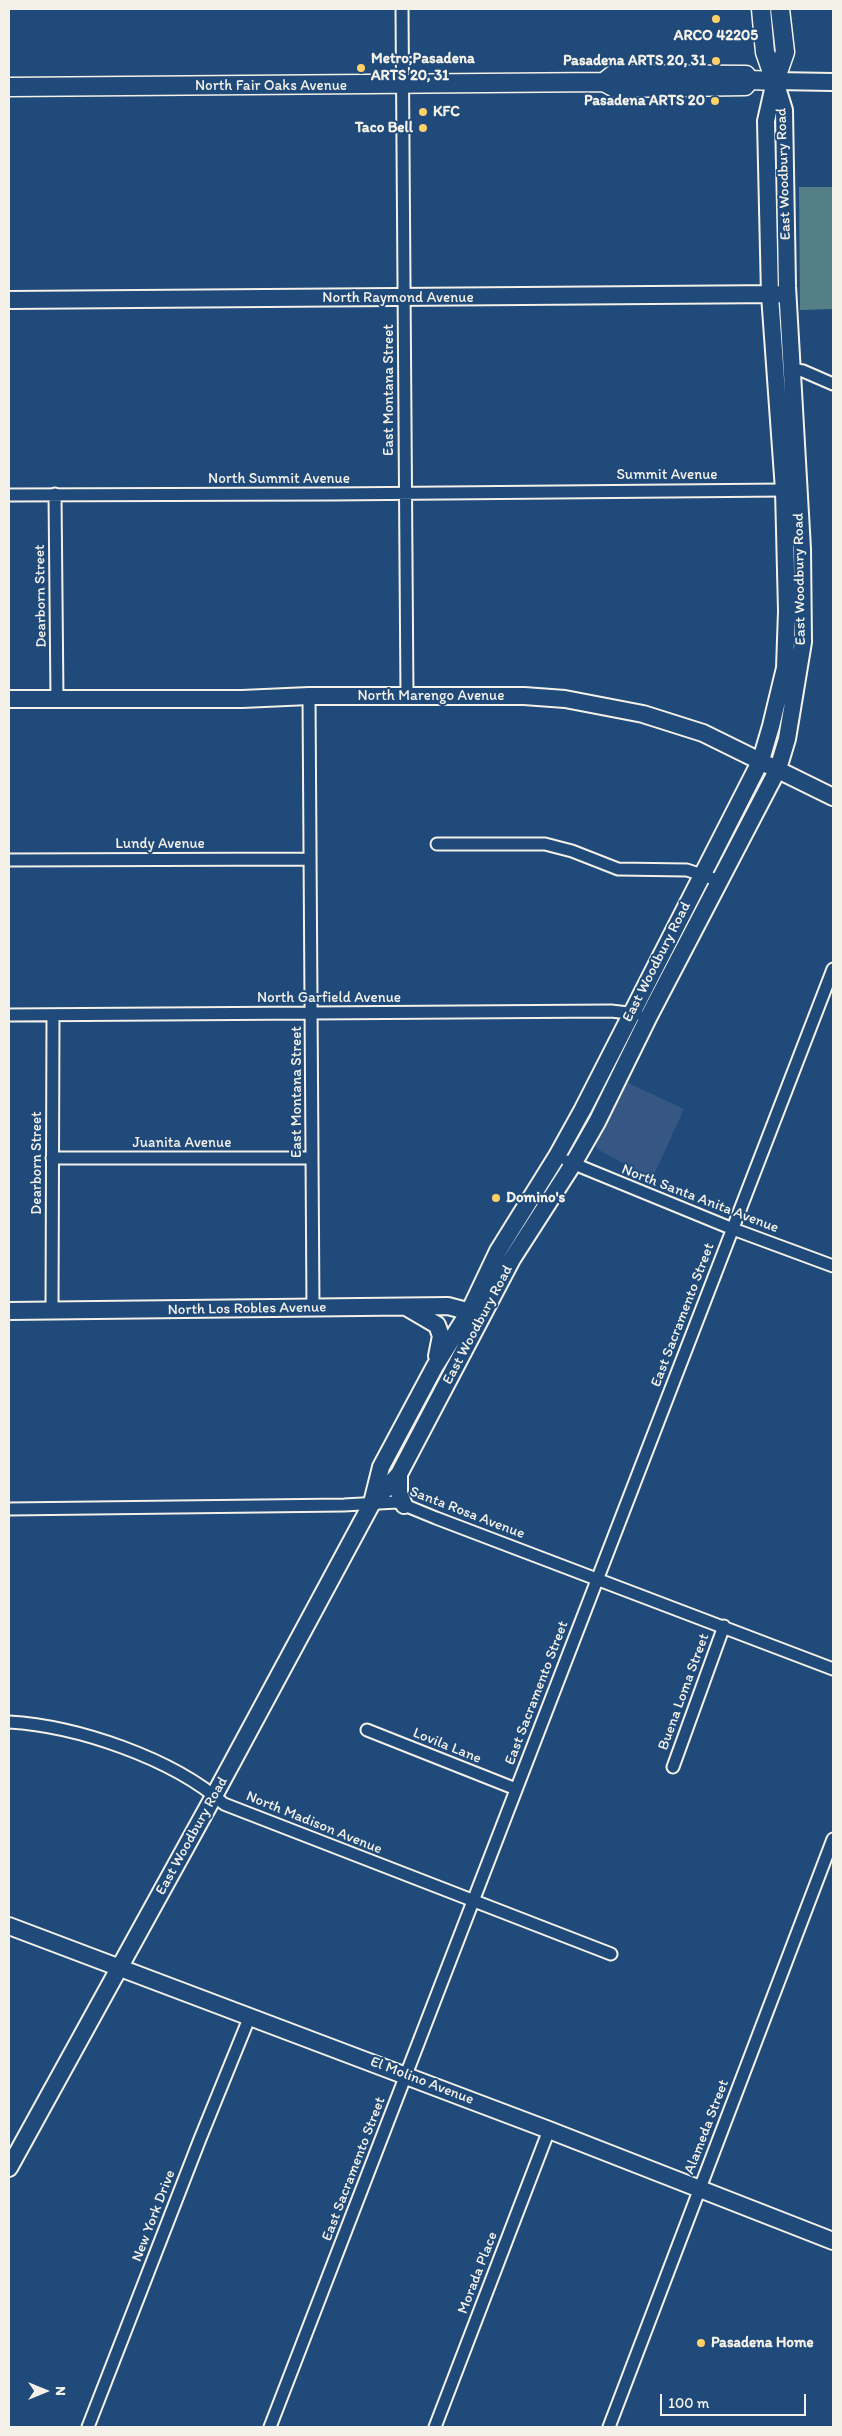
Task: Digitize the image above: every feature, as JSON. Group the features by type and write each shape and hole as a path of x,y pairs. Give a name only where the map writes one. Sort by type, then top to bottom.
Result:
{"main road":[{"path":"761,9 765,52 775,81"},
{"path":"775,81 785,52 780,9"},
{"name":"North Fair Oaks Avenue","path":"9,87 604,82 615,88 745,86 750,80 775,81"},
{"path":"775,81 833,82"},
{"name":"East Woodbury Road","path":"372,1503 381,1467 435,1366 476,1313 574,1164 778,769 787,739 803,642 802,549 787,294 784,110 775,81"},
{"name":"East Woodbury Road","path":"9,2168 214,1796 372,1503 398,1474 476,1313 498,1251 558,1156 761,760 785,668 787,610 784,490 770,295 766,121 775,81"},
{"name":"North Raymond Avenue","path":"9,300 787,294"},
{"name":"North Marengo Avenue","path":"9,699 524,696 597,703 643,714 703,733 833,797"},
{"path":"516,1220 531,1228"},
{"name":"North Los Robles Avenue","path":"9,1311 451,1306 476,1313"},
{"path":"406,1307 437,1325 440,1336 435,1366"},
{"path":"398,1474 399,1493 404,1505"},
{"name":"El Molino Avenue","path":"9,1926 406,2075 833,2241"}],"street":[{"name":"East Montana Street","path":"402,9 406,696"},
{"path":"791,369 803,371 833,384"},
{"name":"Summit Avenue","path":"550,491 784,490"},
{"name":"North Summit Avenue","path":"9,495 405,494 550,491"},
{"name":"Dearborn Street","path":"55,494 57,699"},
{"name":"East Montana Street","path":"309,696 313,1308"},
{"path":"437,844 545,844 572,851 618,869 687,870 720,881"},
{"name":"Lundy Avenue","path":"9,860 310,859"},
{"name":"East Sacramento Street","path":"270,2427 833,969"},
{"name":"North Garfield Avenue","path":"9,1015 611,1011 649,1016"},
{"name":"Dearborn Street","path":"52,1311 53,1015"},
{"name":"North Santa Anita Avenue","path":"558,1156 733,1228 833,1266"},
{"name":"Juanita Avenue","path":"52,1158 312,1158"},
{"name":"Santa Rosa Avenue","path":"9,1509 397,1502 833,1669"},
{"name":"Buena Loma Street","path":"674,1767 724,1626"},
{"name":"North Madison Avenue","path":"9,1722 30,1723 106,1741 155,1761 214,1796 224,1804 611,1954"},
{"name":"Lovila Lane","path":"367,1730 516,1789"},
{"name":"Alameda Street","path":"609,2427 833,1839"},
{"name":"New York Drive","path":"88,2427 250,2016"},
{"name":"Morada Place","path":"434,2427 549,2130"}],"shaded area":[{"path":"624,1081 684,1109 652,1179 597,1149 595,1143"}],"green space":[{"path":"799,187 833,187 833,309 800,310"}],"place":[{"name":"ARCO 42205","path":"716,19"},
{"name":"Pasadena ARTS 20, 31","path":"716,61"},
{"name":"Metro;Pasadena ARTS 20, 31","path":"361,68"},
{"name":"Pasadena ARTS 20","path":"715,101"},
{"name":"KFC","path":"423,112"},
{"name":"Taco Bell","path":"423,128"},
{"name":"Domino's","path":"496,1198"},
{"name":"Pasadena Home","path":"701,2343"}]}
